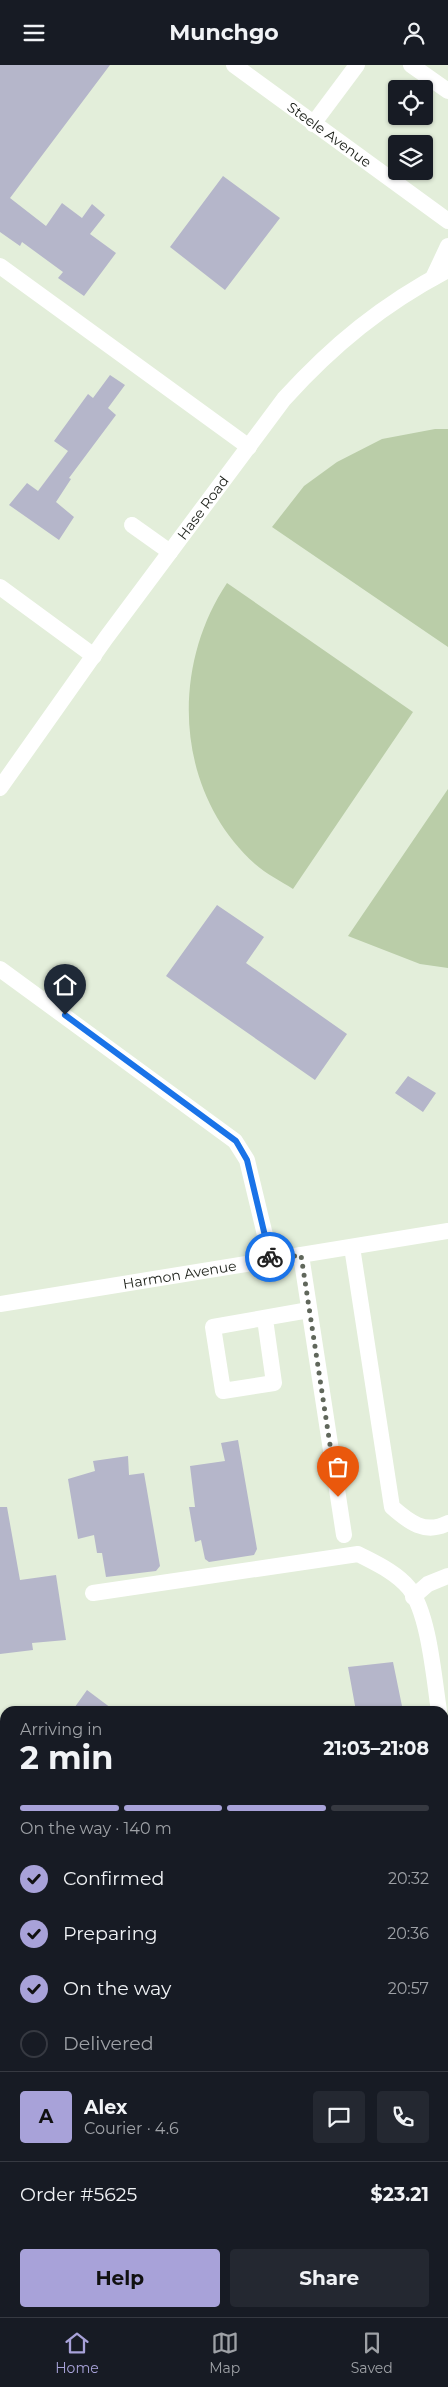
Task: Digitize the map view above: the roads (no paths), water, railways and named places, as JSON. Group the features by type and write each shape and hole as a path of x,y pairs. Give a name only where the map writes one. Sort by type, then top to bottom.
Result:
{"street":[{"name":"Steele Avenue","path":"234,65 448,221"},
{"path":"313,124 357,65"},
{"path":"411,65 448,91"},
{"path":"433,278 448,246"},
{"path":"0,266 249,447"},
{"name":"Hase Road","path":"0,788 94,656 284,399 313,367 383,307 448,270"},
{"path":"132,525 170,552"},
{"path":"0,587 94,656"},
{"path":"0,969 236,1141 247,1160 271,1260"},
{"name":"Harmon Avenue","path":"0,1305 448,1231"},
{"path":"352,1247 392,1507 406,1521 425,1529 448,1523"},
{"path":"301,1255 344,1535"},
{"path":"265,1319 274,1383 223,1391 213,1327 309,1310"},
{"path":"93,1593 358,1554 386,1568 409,1589 424,1619 438,1706"},
{"path":"413,1597 428,1584 448,1576"}]}
